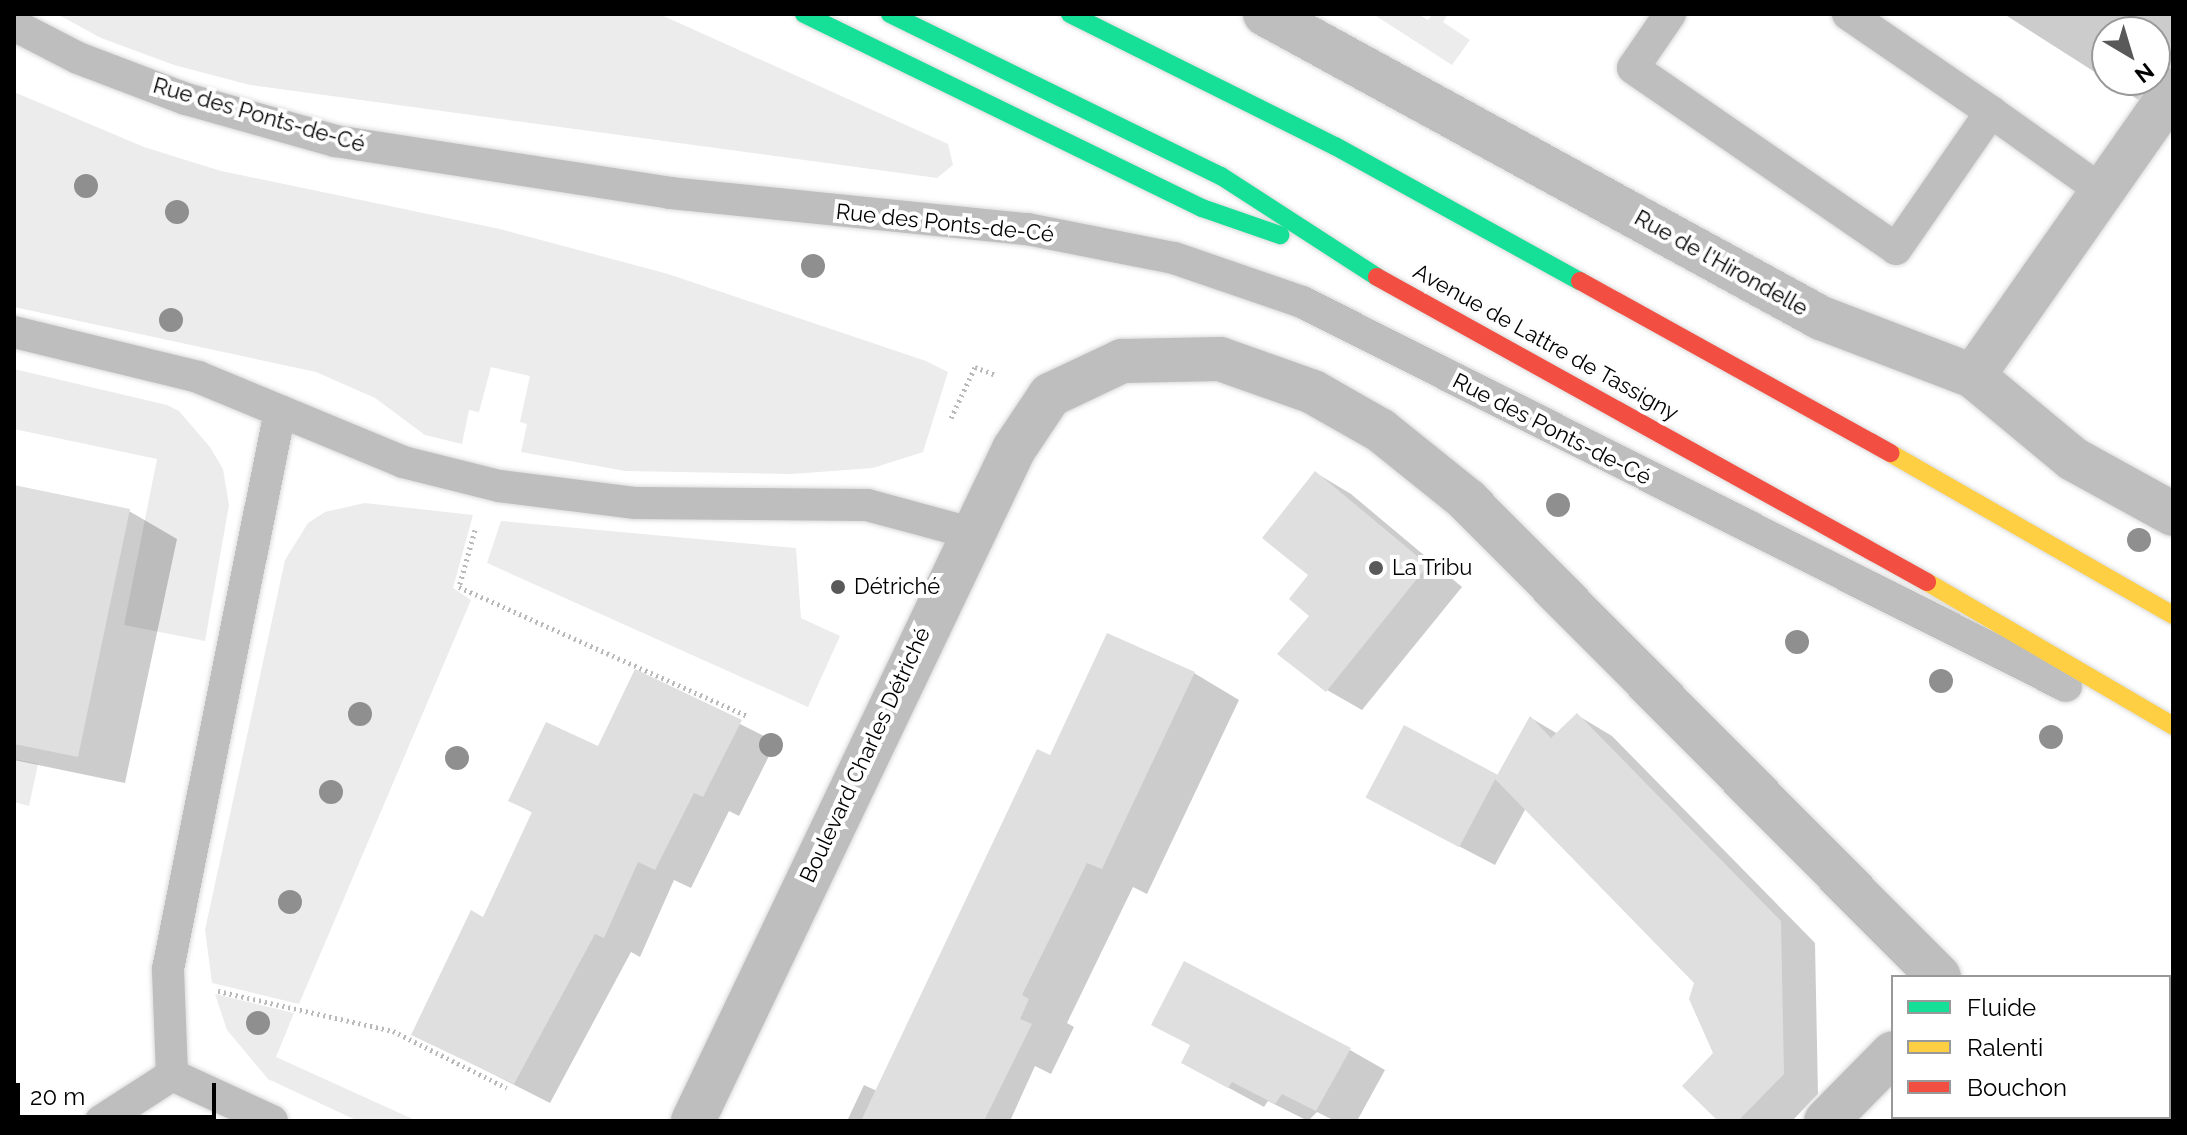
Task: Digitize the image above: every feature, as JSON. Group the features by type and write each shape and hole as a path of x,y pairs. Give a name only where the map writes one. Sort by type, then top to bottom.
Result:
{"main road":[{"path":"804,14 1202,208 1339,256"},
{"name":"Avenue de Lattre de Tassigny","path":"890,14 1221,176 1339,256 1836,529 2173,726"},
{"path":"1070,14 1335,146 1778,389 2173,615"}],"street":[{"name":"Rue de l'Hirondelle","path":"1265,14 1821,318 1973,376 2073,459 2173,514"},
{"path":"1973,376 2173,90"},
{"name":"Boulevard Charles Détriché","path":"693,1121 971,533 1014,449 1050,395 1122,361 1220,359 1313,392 1380,430 1467,500 1937,975"},
{"path":"1826,1121 1891,1055"}],"lane":[{"path":"1670,14 1633,68 1896,249 1991,112"},
{"path":"1848,14 2102,191"},
{"name":"Rue des Ponts-de-Cé","path":"14,25 78,58 186,99 335,141 670,193 1027,229 1174,258 1302,302 2173,739"},
{"path":"14,332 198,377 403,462 491,484 636,503 867,505 971,533"},
{"path":"172,1075 169,981 280,411"},
{"path":"101,1121 172,1075"},
{"path":"172,1075 272,1121"}],"path":[{"path":"951,418 975,367"},
{"path":"491,484 459,587 748,716"},
{"path":"169,981 393,1031 507,1088"}],"shaded area":[{"path":"57,14 659,14 948,144 953,165 937,178 250,85 174,65 101,38"},
{"path":"1373,14 1418,14 1428,20 1433,14 1448,14 1443,22 1470,40 1452,65"},
{"path":"14,92 144,147 221,171 500,229 668,274 926,361 948,372 923,452 873,468 792,474 625,471 521,452 527,424 520,422 530,376 491,367 479,412 469,410 462,444 425,435 375,398 316,372 14,307"},
{"path":"14,369 167,405 179,411 210,447 223,469 229,505 205,641 124,625 157,459 14,429"},
{"path":"365,503 473,515 453,588 471,600 299,1004 212,983 205,930 285,560 308,523 325,512"},
{"path":"501,521 796,548 801,618 840,636 808,707 487,563"},
{"path":"14,759 38,764 29,806 14,802"},
{"path":"215,994 294,1013 276,1057 417,1121 358,1121 268,1079 227,1030"}],"building":[{"path":"1315,471 1428,565 1326,692 1277,654 1309,616 1289,599 1308,575 1262,538"},
{"path":"14,485 130,509 78,757 14,744"},
{"path":"1107,633 1195,672 1102,869 1087,863 1022,995 1029,999 1020,1019 1032,1024 984,1121 861,1121 1037,749 1050,755"},
{"path":"635,669 742,720 703,797 694,793 655,870 638,862 604,938 595,934 514,1084 411,1035 471,910 483,917 532,812 508,801 546,722 598,746"},
{"path":"1577,713 1781,921 1784,1074 1738,1121 1718,1121 1682,1086 1713,1053 1689,999 1694,983 1495,779 1530,716 1551,738"},
{"path":"1404,725 1498,775 1459,847 1366,797"},
{"path":"1184,961 1351,1048 1316,1111 1282,1094 1275,1104 1232,1082 1228,1088 1181,1063 1190,1045 1151,1025"}],"traffic: fast":[{"path":"804,14 1202,208 1280,235"},
{"path":"890,14 1221,176 1377,277"},
{"path":"1070,14 1335,146 1580,281"}],"traffic: slow":[{"path":"1890,453 2173,615"},
{"path":"1927,582 2173,726"}],"traffic: jam":[{"path":"1377,277 1927,582"},
{"path":"1580,281 1890,453"}],"place":[{"name":"La Tribu","path":"1376,568"},
{"name":"Détriché","path":"838,587"}]}
